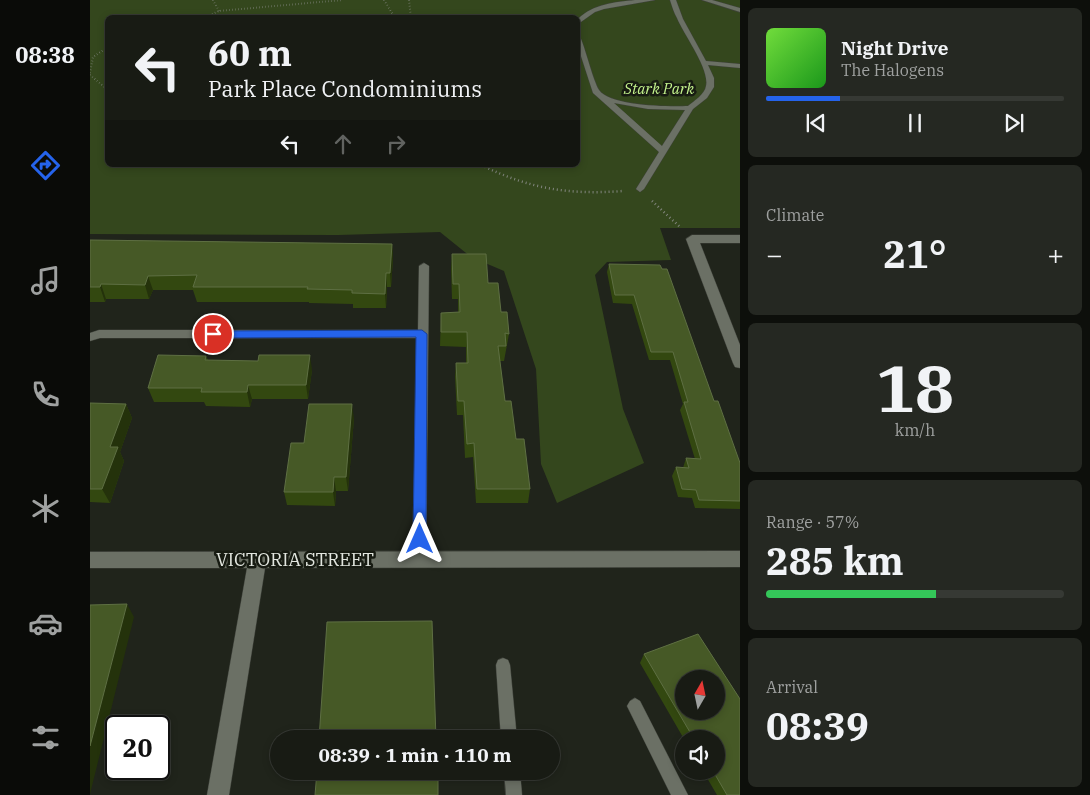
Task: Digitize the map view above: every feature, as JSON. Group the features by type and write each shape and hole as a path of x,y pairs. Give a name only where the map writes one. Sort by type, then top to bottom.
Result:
{"street":[{"path":"740,239 692,239 740,363"},
{"name":"VICTORIA STREET","path":"90,560 740,559"},
{"path":"218,795 257,560"}],"lane":[{"path":"580,20 585,15 608,6 652,0"},
{"path":"640,190 690,108 704,96 710,87 710,78 704,63 680,19 673,0"},
{"path":"705,0 740,10"},
{"path":"580,45 596,90 664,152"},
{"path":"704,63 740,66"},
{"path":"603,98 635,106 663,110 690,108"},
{"path":"419,560 424,266"},
{"path":"90,337 99,334 422,334"},
{"path":"503,664 508,730"},
{"path":"635,706 680,795"},
{"path":"513,780 514,795"}],"path":[{"path":"213,0 219,11"},
{"path":"210,15 219,11 342,0"},
{"path":"384,0 393,15"},
{"path":"409,0 411,15"},
{"path":"105,49 93,57 90,74 105,87"},
{"path":"485,167 502,176 527,185 562,193 585,194 640,190 692,239"}],"green space":[{"name":"Stark Park","path":"90,0 740,0 740,228 660,228 671,260 607,262 595,275 623,409 644,463 557,503 541,464 536,369 504,271 471,257 440,232 338,235 90,234"}],"building":[{"path":"90,240 392,244 390,273 386,273 385,294 352,293 352,290 307,289 308,287 193,287 197,275 148,276 145,285 101,284 100,287 90,287"},
{"path":"452,254 486,254 488,283 498,283 501,312 507,312 509,334 505,333 506,346 498,346 505,401 511,401 516,439 524,439 530,489 477,489 474,443 467,444 464,401 458,401 456,363 468,363 467,332 441,332 441,313 460,312 459,284 453,284"},
{"path":"609,264 660,265 662,269 667,269 714,401 718,401 740,463 740,501 699,500 696,490 682,489 676,467 689,468 686,458 701,459 684,402 688,402 673,352 651,352 634,295 615,295"},
{"path":"158,355 206,356 205,360 258,361 259,355 310,355 306,385 248,385 247,392 201,392 202,388 148,388"},
{"path":"90,403 126,404 110,447 118,447 102,489 90,489"},
{"path":"309,404 352,404 346,477 334,477 333,492 284,492 291,443 304,443"},
{"path":"127,604 90,746 90,605"},
{"path":"432,621 436,730 320,730 327,622"},
{"path":"698,634 721,670 675,670 675,707 644,654"},
{"path":"725,676 740,699 740,795 727,795 718,780 725,780 725,730 689,730 683,720 725,720"},
{"path":"316,780 438,780 438,795 315,795"}],"route":[{"path":"213,334 422,334 420,539"}]}
